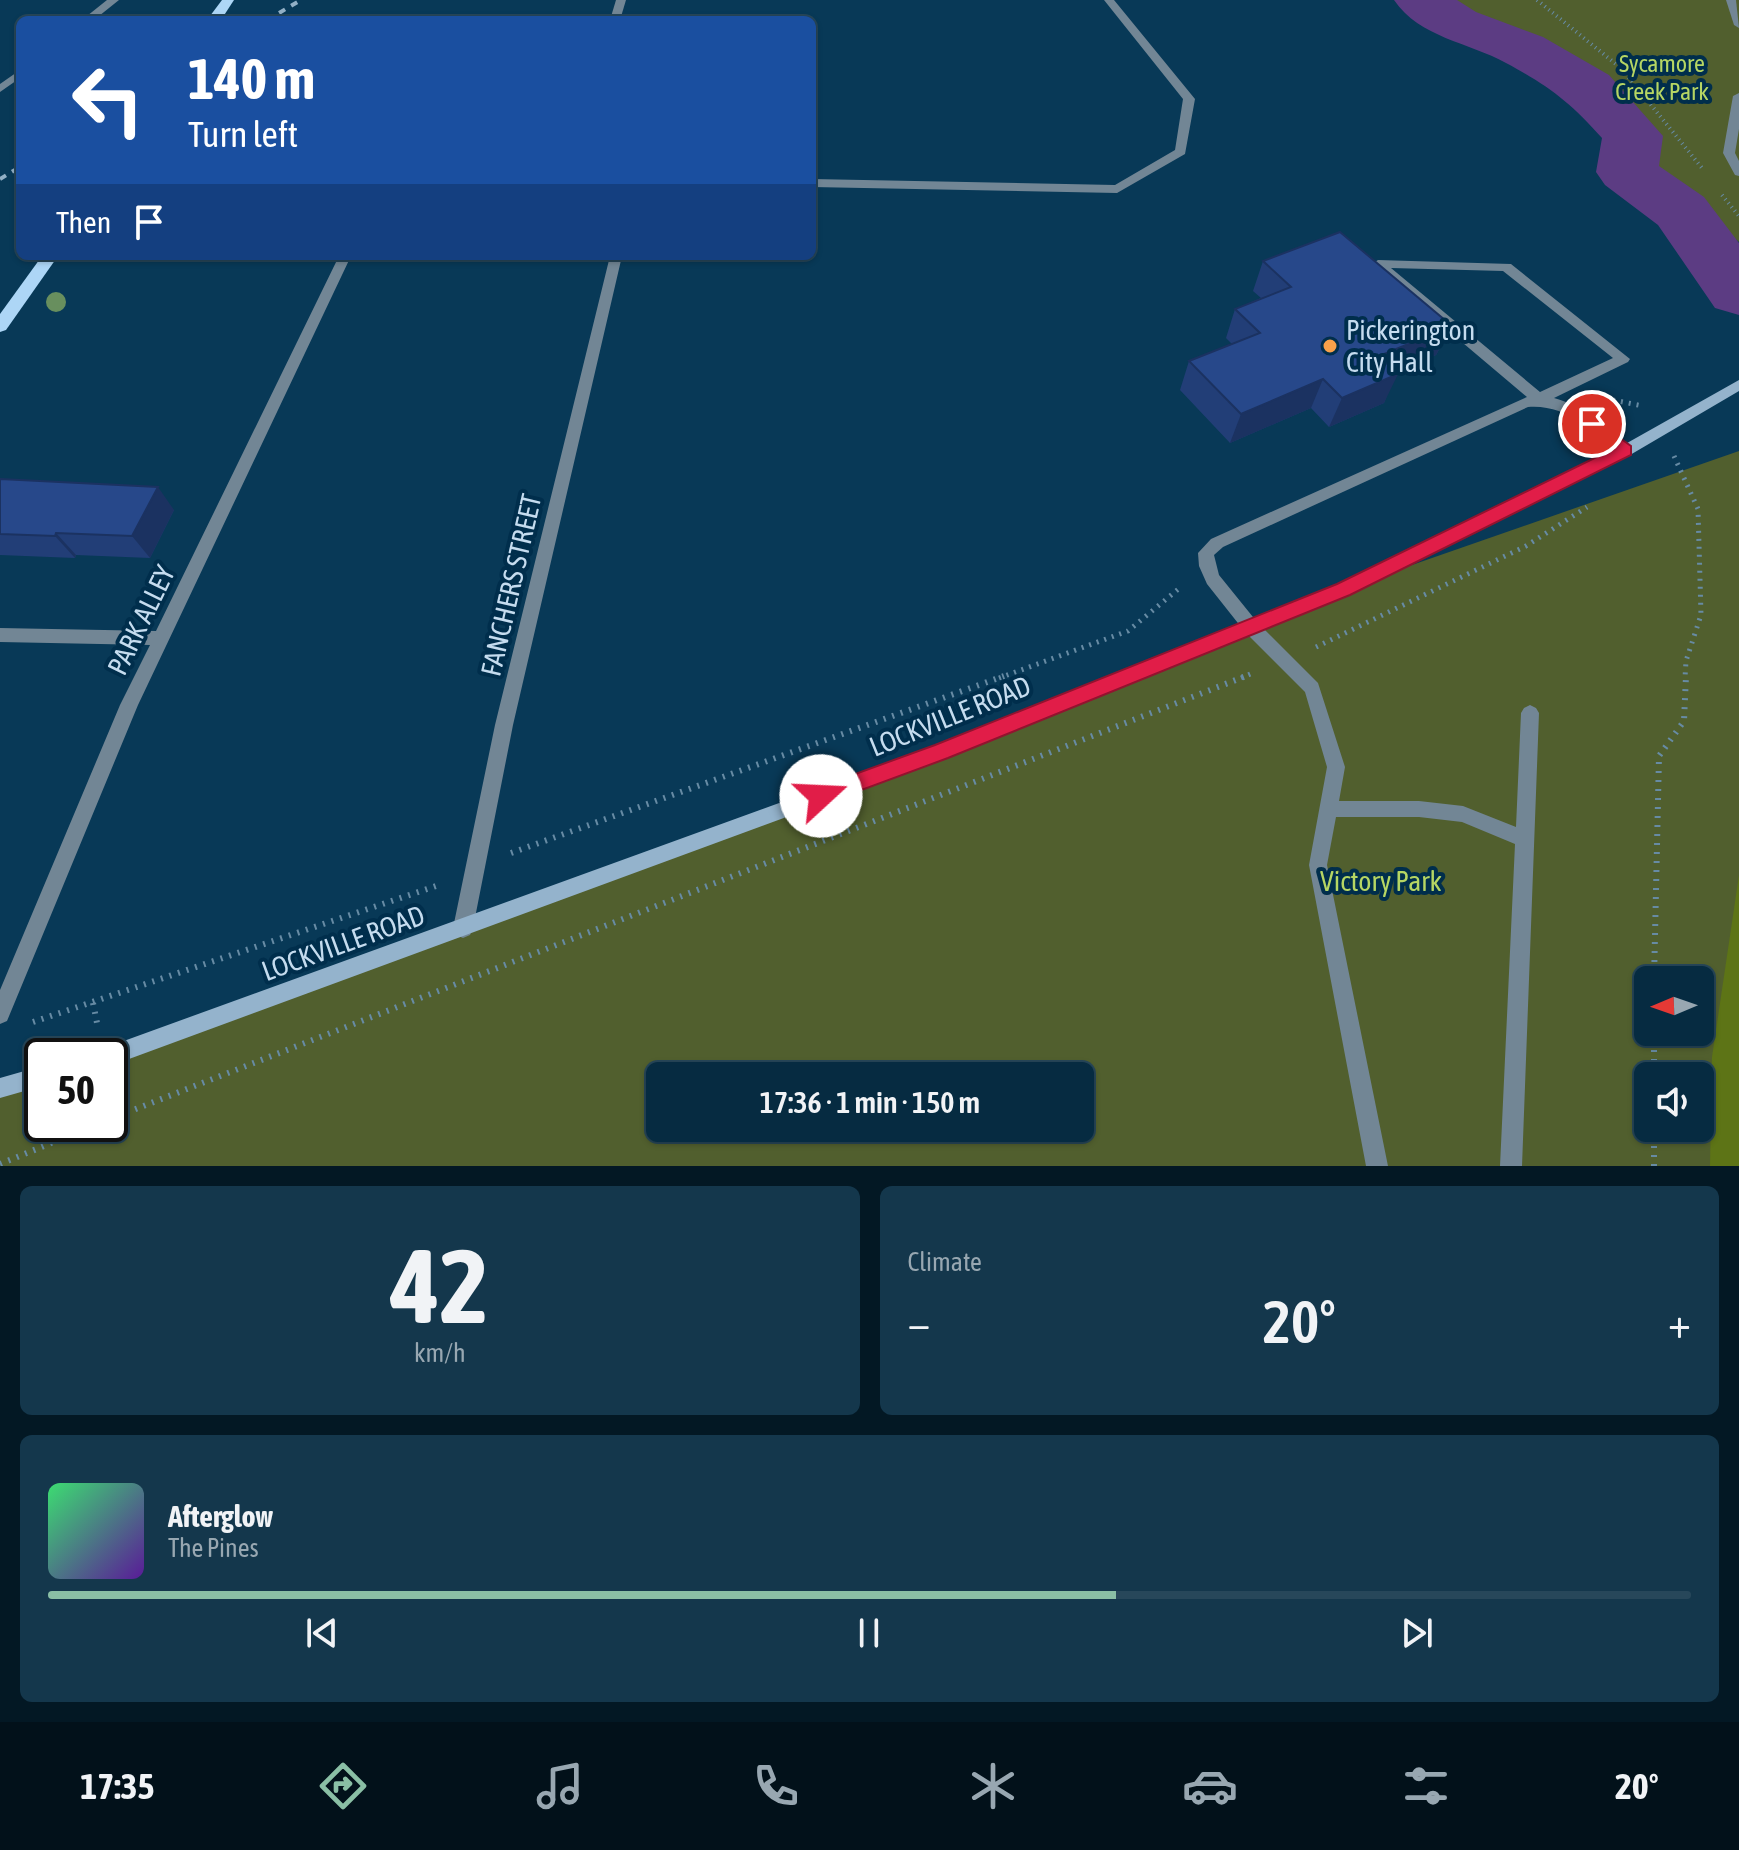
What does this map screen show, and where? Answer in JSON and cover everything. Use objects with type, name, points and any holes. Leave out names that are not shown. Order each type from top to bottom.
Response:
[{"type":"main road","points":[[0,326],[47,260]]},
{"type":"main road","name":"LOCKVILLE ROAD","points":[[128,1049],[941,752],[1251,627],[1421,553],[1625,451],[1739,385]]},
{"type":"main road","points":[[0,1088],[24,1081]]},
{"type":"street","points":[[92,16],[114,0]]},
{"type":"street","points":[[816,183],[1117,189],[1181,152],[1189,99],[1109,0]]},
{"type":"street","points":[[1731,0],[1739,25]]},
{"type":"street","points":[[0,89],[16,76]]},
{"type":"street","points":[[1739,96],[1729,153],[1739,172]]},
{"type":"street","name":"PARK ALLEY","points":[[0,1014],[129,705],[343,260]]},
{"type":"street","name":"FANCHERS STREET","points":[[463,928],[504,725],[615,260]]},
{"type":"street","points":[[1377,1166],[1318,865],[1336,767],[1312,688],[1251,627],[1207,566],[1206,553],[1217,543],[1501,412],[1539,399],[1623,359],[1506,267],[1378,264],[1539,399],[1556,401],[1575,410],[1625,451]]},
{"type":"street","points":[[0,635],[162,638]]},
{"type":"street","points":[[1511,1166],[1530,713]]},
{"type":"street","points":[[1328,809],[1419,809],[1463,814],[1524,839]]},
{"type":"path","points":[[1537,0],[1622,69],[1652,102],[1708,176]]},
{"type":"path","points":[[1717,189],[1739,216]]},
{"type":"path","points":[[1610,399],[1653,408],[1660,430],[1698,509],[1701,615],[1686,661],[1684,721],[1659,756],[1654,966]]},
{"type":"path","points":[[1662,462],[1674,455]]},
{"type":"path","points":[[128,1112],[1285,660],[1352,632],[1526,546],[1601,498]]},
{"type":"path","points":[[31,1023],[475,872],[530,843],[1128,631],[1180,587]]},
{"type":"path","points":[[0,1164],[54,1142]]},
{"type":"path","points":[[1654,1142],[1654,1166]]},
{"type":"green space","name":"Sycamore Creek Park","points":[[1444,0],[1739,0],[1739,242]]},
{"type":"green space","name":"Victory Park","points":[[1739,451],[1739,1166],[0,1166],[0,1088],[24,1081],[24,1142],[128,1142],[128,1049],[463,928],[1343,589]]},
{"type":"green space","points":[[1739,875],[1739,1166],[1710,1166],[1710,1142],[1714,1142],[1714,1044]]},
{"type":"building","name":"Pickerington City Hall","points":[[1340,232],[1452,326],[1379,356],[1398,374],[1342,398],[1323,379],[1241,414],[1189,361],[1260,333],[1235,309],[1291,287],[1263,261]]},
{"type":"building","points":[[0,479],[158,487],[132,536],[0,534]]},
{"type":"waterway","points":[[1421,0],[1457,24],[1523,49],[1588,87],[1633,136],[1627,172],[1681,211],[1739,292]]},
{"type":"railway","points":[[274,16],[301,0]]},
{"type":"railway","points":[[0,179],[16,169]]},
{"type":"place","name":"Pickerington City Hall","points":[[1330,346]]},
{"type":"route","points":[[821,796],[941,752],[1343,589],[1447,541],[1625,451],[1592,424]]}]
